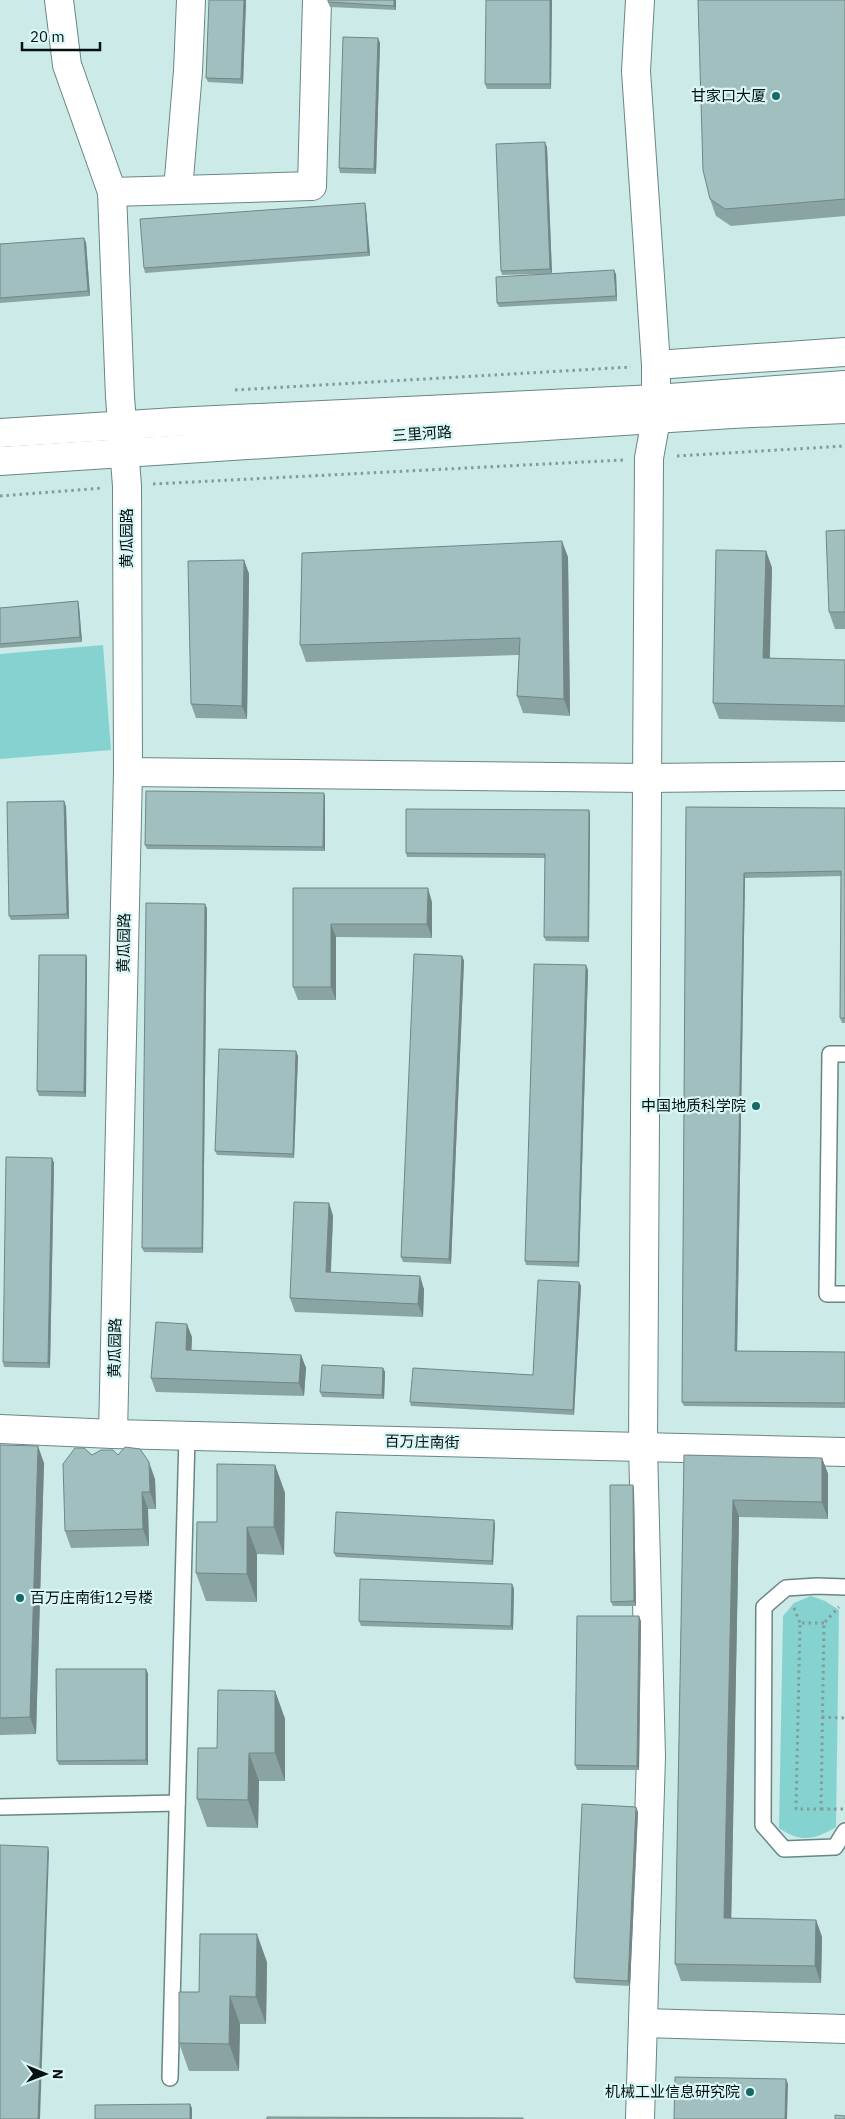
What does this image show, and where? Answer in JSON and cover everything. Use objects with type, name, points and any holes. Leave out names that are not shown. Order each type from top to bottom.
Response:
[{"type":"street","name":"黄瓜园路","points":[[59,0],[67,65],[112,192],[122,425],[127,486],[128,772],[114,1434]]},
{"type":"street","points":[[178,190],[188,71],[191,0]]},
{"type":"street","points":[[112,192],[312,186],[317,0]]},
{"type":"street","points":[[640,0],[636,71],[656,365],[656,409],[649,458],[643,1447],[651,1756],[640,2119]]},
{"type":"street","points":[[656,365],[845,352]]},
{"type":"street","name":"三里河路","points":[[0,461],[124,453],[656,409],[845,385]]},
{"type":"street","name":"三里河路","points":[[0,433],[122,425],[656,409],[845,409]]},
{"type":"street","points":[[128,772],[647,778],[845,776]]},
{"type":"street","name":"百万庄南街","points":[[0,1429],[187,1436],[845,1452]]},
{"type":"street","points":[[643,2024],[845,2030]]},
{"type":"lane","points":[[845,1054],[830,1054],[827,1294],[845,1294]]},
{"type":"lane","points":[[170,2078],[187,1436]]},
{"type":"lane","points":[[845,1587],[786,1588],[764,1607],[763,1825],[784,1849],[835,1847],[845,1831]]},
{"type":"lane","points":[[0,1807],[177,1803]]},
{"type":"path","points":[[229,390],[656,365]]},
{"type":"path","points":[[0,496],[127,486],[845,446]]},
{"type":"path","points":[[821,1809],[824,1624],[840,1605]]},
{"type":"path","points":[[824,1624],[800,1623],[796,1809],[845,1809]]},
{"type":"path","points":[[822,1717],[845,1718]]},
{"type":"shaded area","points":[[103,645],[111,750],[0,759],[0,654]]},
{"type":"shaded area","points":[[811,1596],[825,1601],[839,1610],[836,1827],[821,1835],[801,1838],[779,1828],[783,1616],[794,1603]]},
{"type":"building","points":[[209,0],[244,0],[241,79],[206,78]]},
{"type":"building","points":[[328,0],[394,0],[394,6],[328,2]]},
{"type":"building","points":[[486,0],[550,0],[550,84],[485,84]]},
{"type":"building","name":"甘家口大厦","points":[[698,0],[845,0],[845,199],[725,209],[710,199],[703,170]]},
{"type":"building","points":[[343,37],[378,38],[374,169],[339,168]]},
{"type":"building","points":[[545,142],[550,269],[501,271],[496,144]]},
{"type":"building","points":[[365,203],[368,252],[144,268],[140,219]]},
{"type":"building","points":[[84,238],[88,291],[0,298],[0,244]]},
{"type":"building","points":[[614,270],[616,296],[497,303],[496,277]]},
{"type":"building","points":[[845,530],[845,612],[829,612],[826,531]]},
{"type":"building","points":[[562,541],[564,699],[517,696],[520,638],[300,645],[302,553]]},
{"type":"building","points":[[716,550],[766,551],[763,658],[845,660],[845,706],[713,703]]},
{"type":"building","points":[[244,560],[242,706],[191,704],[188,561]]},
{"type":"building","points":[[78,601],[80,637],[0,644],[0,608]]},
{"type":"building","points":[[146,791],[324,793],[323,847],[145,845]]},
{"type":"building","points":[[64,801],[67,914],[9,916],[7,802]]},
{"type":"building","points":[[686,807],[845,808],[845,1018],[840,1018],[841,871],[744,873],[735,1351],[845,1352],[845,1403],[682,1402]]},
{"type":"building","points":[[406,809],[589,810],[588,937],[544,937],[545,854],[406,853]]},
{"type":"building","points":[[293,888],[428,888],[427,924],[331,924],[331,987],[293,987]]},
{"type":"building","points":[[146,903],[205,904],[202,1248],[142,1248]]},
{"type":"building","points":[[414,954],[462,956],[449,1259],[401,1257]]},
{"type":"building","points":[[39,955],[86,955],[84,1092],[37,1091]]},
{"type":"building","points":[[534,964],[586,965],[578,1262],[525,1261]]},
{"type":"building","points":[[219,1049],[296,1051],[293,1154],[215,1151]]},
{"type":"building","points":[[6,1157],[52,1158],[48,1363],[3,1362]]},
{"type":"building","points":[[294,1202],[329,1203],[326,1272],[420,1276],[418,1304],[290,1298]]},
{"type":"building","points":[[538,1280],[579,1282],[573,1410],[410,1402],[413,1368],[533,1375]]},
{"type":"building","points":[[156,1322],[187,1324],[186,1350],[301,1355],[299,1383],[151,1378]]},
{"type":"building","points":[[322,1365],[383,1368],[382,1395],[320,1392]]},
{"type":"building","name":"百万庄南街12号楼","points":[[0,1445],[38,1446],[30,1717],[0,1718]]},
{"type":"building","points":[[125,1447],[140,1449],[149,1462],[150,1492],[142,1492],[143,1529],[65,1531],[63,1464],[75,1448],[84,1448],[92,1455],[101,1450],[113,1450],[118,1455]]},
{"type":"building","points":[[684,1455],[822,1458],[822,1502],[733,1500],[724,1918],[816,1920],[815,1966],[675,1964]]},
{"type":"building","points":[[217,1464],[275,1465],[274,1527],[247,1527],[247,1574],[196,1573],[197,1522],[217,1522]]},
{"type":"building","points":[[610,1485],[633,1485],[634,1601],[611,1602]]},
{"type":"building","points":[[336,1512],[494,1520],[492,1561],[334,1553]]},
{"type":"building","points":[[360,1579],[512,1584],[511,1626],[359,1621]]},
{"type":"building","points":[[577,1616],[639,1616],[637,1766],[575,1765]]},
{"type":"building","points":[[56,1669],[146,1669],[146,1760],[57,1761]]},
{"type":"building","points":[[218,1690],[275,1691],[275,1753],[249,1753],[248,1800],[197,1799],[198,1748],[217,1748]]},
{"type":"building","points":[[582,1804],[636,1807],[628,1981],[574,1978]]},
{"type":"building","points":[[0,1845],[48,1847],[38,2119],[0,2119]]},
{"type":"building","points":[[200,1934],[257,1934],[256,1997],[230,1996],[229,2044],[179,2043],[179,1992],[199,1992]]},
{"type":"building","points":[[675,2077],[786,2079],[785,2119],[674,2119]]},
{"type":"building","points":[[190,2104],[190,2119],[95,2119],[95,2105]]},
{"type":"building","points":[[835,2115],[845,2116],[845,2119],[835,2119]]},
{"type":"building","points":[[267,2117],[523,2118],[523,2119],[267,2119]]},
{"type":"place","name":"甘家口大厦","points":[[776,96]]},
{"type":"place","name":"中国地质科学院","points":[[756,1106]]},
{"type":"place","name":"百万庄南街12号楼","points":[[20,1598]]},
{"type":"place","name":"机械工业信息研究院","points":[[750,2092]]}]
